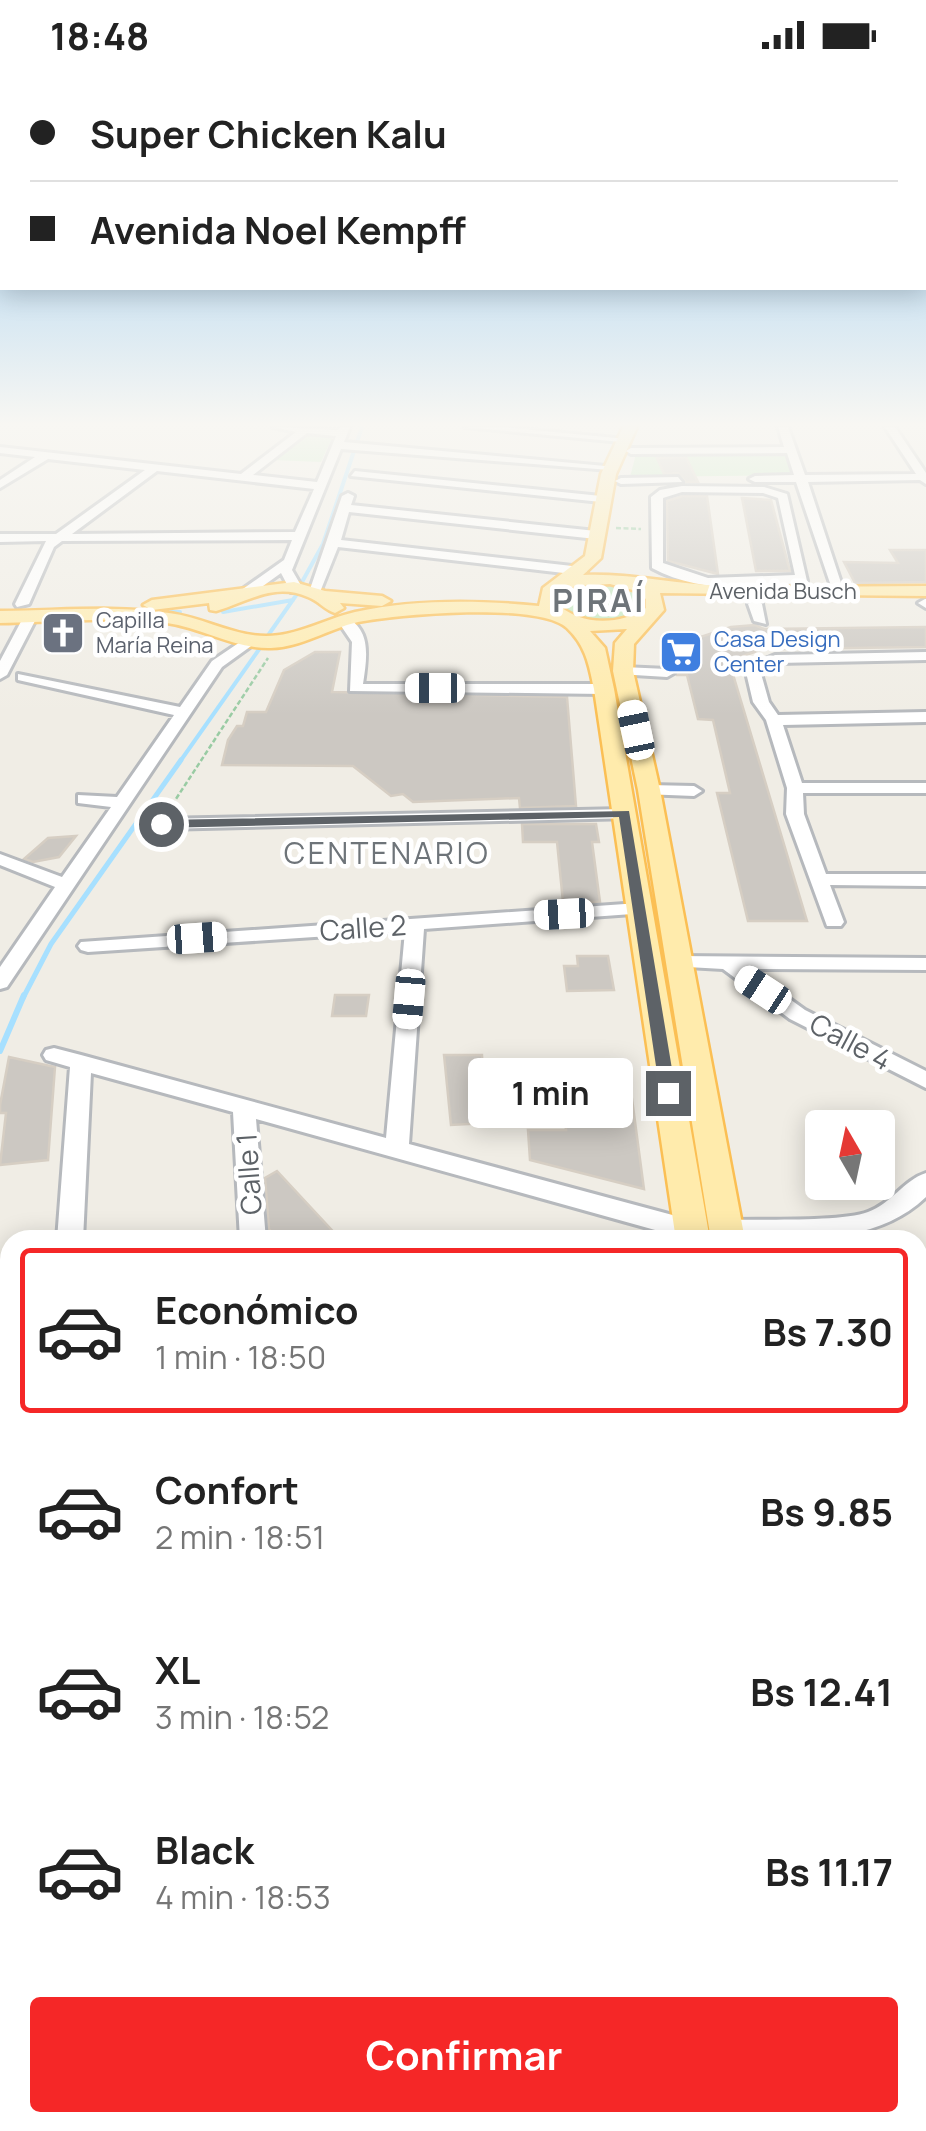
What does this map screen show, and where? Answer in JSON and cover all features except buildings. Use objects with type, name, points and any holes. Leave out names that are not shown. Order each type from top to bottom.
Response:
[{"type":"main road","points":[[597,523],[593,558],[546,597],[595,648],[614,680],[649,790],[677,958],[708,1230]]},
{"type":"main road","points":[[615,559],[634,584],[655,597],[651,613],[625,644],[614,680],[627,824],[662,1059],[675,1078],[696,1198],[713,1223],[711,1230]]},
{"type":"main road","name":"Avenida Busch","points":[[558,586],[600,578],[709,591],[807,585],[886,598]]},
{"type":"main road","points":[[0,617],[26,611],[168,604],[240,593],[310,592],[397,601],[503,596],[558,586]]},
{"type":"main road","points":[[310,592],[335,609],[336,622]]},
{"type":"main road","points":[[218,631],[209,621],[210,612],[240,593]]},
{"type":"main road","name":"Avenida Busch","points":[[563,617],[613,625],[651,613],[758,613],[886,598],[924,598]]},
{"type":"main road","points":[[0,604],[26,611],[172,619],[251,641],[285,640],[336,622],[441,608],[563,617]]},
{"type":"main road","points":[[627,824],[640,864],[663,873]]},
{"type":"main road","points":[[639,909],[656,911],[664,917],[677,958]]},
{"type":"street","points":[[0,675],[50,546],[78,523]]},
{"type":"street","points":[[305,523],[288,563],[288,579],[310,592],[340,523]]},
{"type":"street","points":[[486,523],[596,535]]},
{"type":"street","points":[[659,523],[658,565],[666,571],[702,580],[807,585],[790,523]]},
{"type":"street","points":[[818,523],[840,592]]},
{"type":"street","points":[[0,538],[300,536]]},
{"type":"street","points":[[334,543],[581,571]]},
{"type":"street","points":[[240,593],[288,563]]},
{"type":"street","points":[[336,622],[358,633],[356,688],[614,680],[666,673]]},
{"type":"street","points":[[218,631],[218,664]]},
{"type":"street","points":[[0,982],[10,952],[67,886],[218,664],[251,641]]},
{"type":"street","points":[[834,922],[795,814],[795,788],[774,720],[761,702],[750,672],[755,663],[775,659],[926,656]]},
{"type":"street","points":[[22,677],[184,713]]},
{"type":"street","points":[[774,720],[926,717]]},
{"type":"street","points":[[795,788],[926,788]]},
{"type":"street","points":[[649,790],[694,791]]},
{"type":"street","points":[[84,799],[124,803]]},
{"type":"street","points":[[161,824],[627,824]]},
{"type":"street","points":[[0,858],[67,886]]},
{"type":"street","points":[[818,879],[926,880]]},
{"type":"street","name":"Calle 2","points":[[88,946],[639,909]]},
{"type":"street","points":[[396,1149],[416,924]]},
{"type":"street","points":[[677,958],[730,964],[926,964]]},
{"type":"street","name":"Calle 4","points":[[730,964],[745,978],[824,1028],[926,1080]]},
{"type":"street","points":[[54,1055],[687,1230]]},
{"type":"street","points":[[71,1230],[81,1062]]},
{"type":"street","name":"Calle 1","points":[[244,1107],[252,1230]]},
{"type":"street","points":[[784,1230],[881,1219],[898,1210],[926,1182]]},
{"type":"path","points":[[161,824],[264,662],[285,640]]},
{"type":"green space","points":[[582,584],[611,584],[642,596],[645,603],[633,614],[612,619],[579,615],[561,605],[559,598]]},
{"type":"waterway","points":[[302,582],[330,523]]},
{"type":"waterway","points":[[293,600],[297,594]]},
{"type":"waterway","points":[[223,612],[293,600]]},
{"type":"waterway","points":[[269,634],[293,600]]},
{"type":"waterway","points":[[151,612],[180,612]]},
{"type":"waterway","points":[[179,763],[260,648]]},
{"type":"waterway","points":[[23,998],[51,944],[181,760]]},
{"type":"waterway","points":[[0,1051],[24,995]]},
{"type":"place","name":"Capilla María Reina","points":[[63,633]]},
{"type":"place","name":"Casa Design Center","points":[[681,652]]},
{"type":"district","name":"PIRAÍ","points":[[599,600]]},
{"type":"district","name":"CENTENARIO","points":[[387,852]]},
{"type":"route","points":[[161,824],[625,814],[668,1093]]}]
